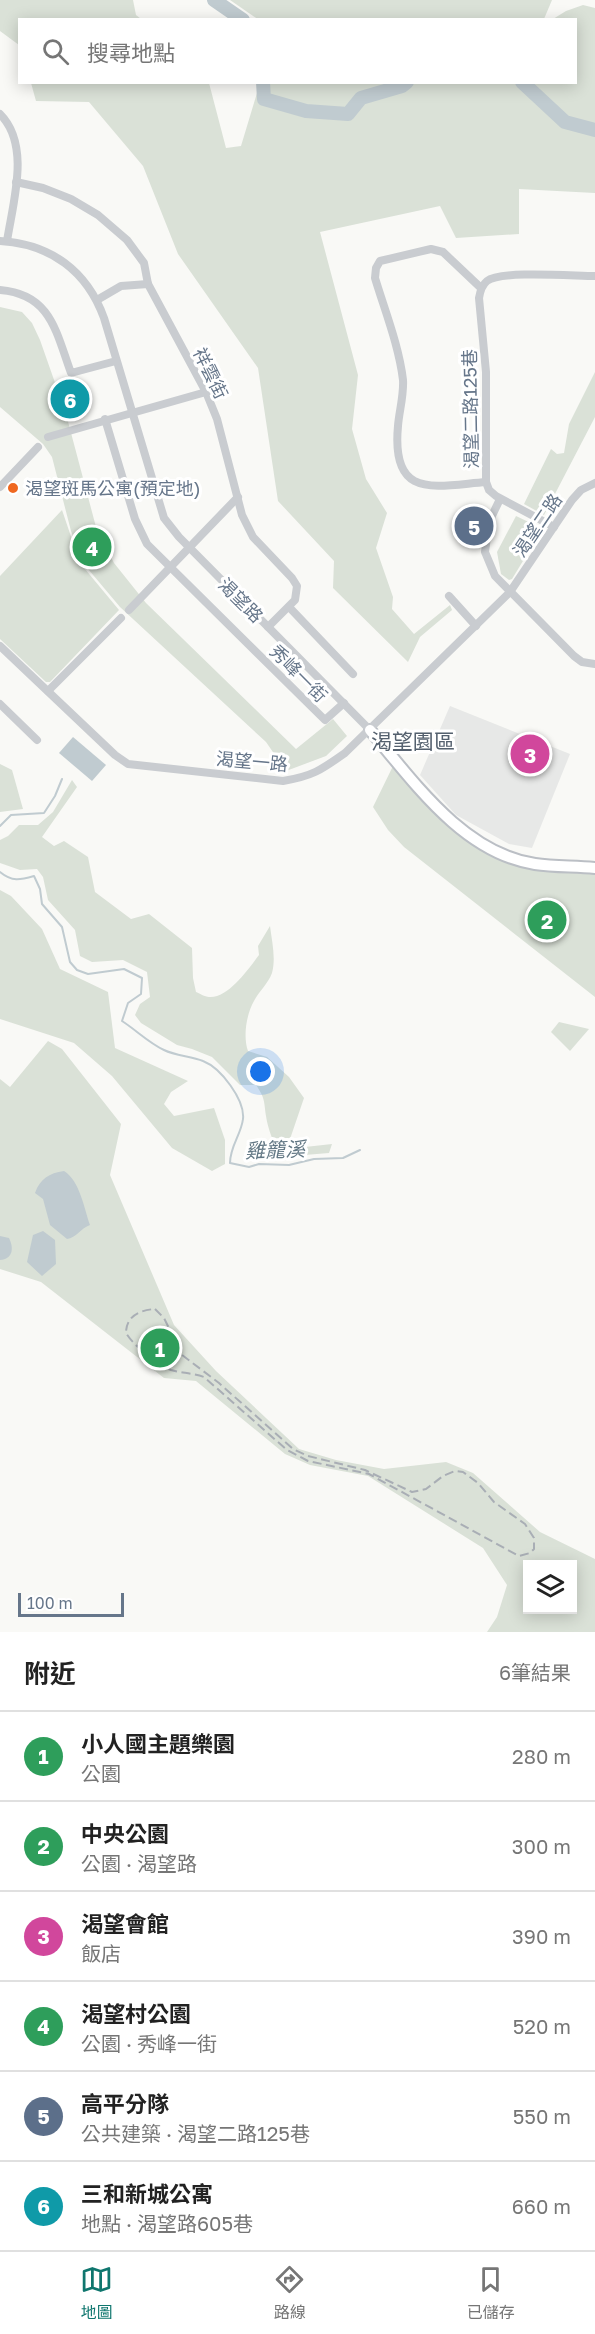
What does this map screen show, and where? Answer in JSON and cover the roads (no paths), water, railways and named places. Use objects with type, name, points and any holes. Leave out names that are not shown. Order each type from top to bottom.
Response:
[{"type":"street","points":[[0,114],[7,121],[18,150],[16,182],[3,241]]},
{"type":"street","name":"祥雲街","points":[[16,182],[43,188],[71,199],[98,215],[127,240],[144,263],[147,284],[206,392],[217,419],[242,515],[253,537],[297,586],[295,600],[289,607]]},
{"type":"street","name":"渴望路","points":[[3,241],[42,249],[53,254],[76,271],[92,289],[164,518],[190,548],[370,730],[441,810],[477,841],[534,864],[595,867]]},
{"type":"street","points":[[486,482],[425,486],[410,479],[405,472],[397,447],[403,382],[375,278],[376,268],[380,261],[431,249],[442,252],[481,288],[487,281],[505,275],[595,276]]},
{"type":"street","points":[[97,300],[121,286],[147,284]]},
{"type":"street","name":"渴望二路125巷","points":[[481,288],[479,298],[486,372],[486,482],[489,490],[500,499],[554,526]]},
{"type":"street","points":[[0,290],[25,294],[41,305],[51,318],[71,373],[116,361]]},
{"type":"street","points":[[48,437],[206,392]]},
{"type":"street","name":"秀峰一街","points":[[105,420],[135,519],[147,544],[325,720],[344,703]]},
{"type":"street","points":[[0,487],[33,449]]},
{"type":"street","name":"渴望二路","points":[[510,592],[572,500],[581,490],[595,483]]},
{"type":"street","points":[[129,610],[238,497]]},
{"type":"street","points":[[500,499],[489,522],[485,552],[495,576],[574,656],[582,662],[595,664]]},
{"type":"street","name":"渴望一路","points":[[0,646],[129,764],[221,772],[283,781],[304,778],[316,773],[345,753],[510,592]]},
{"type":"street","points":[[448,596],[476,626]]},
{"type":"street","points":[[268,627],[289,607],[353,674]]},
{"type":"street","points":[[48,691],[121,618]]},
{"type":"street","points":[[0,704],[38,740]]},
{"type":"street","points":[[172,768],[179,761]]},
{"type":"waterway","points":[[214,0],[240,18]]},
{"type":"waterway","points":[[263,84],[264,99],[306,111],[348,114],[361,98],[404,84]]},
{"type":"waterway","points":[[524,84],[565,122],[595,130]]},
{"type":"waterway","points":[[0,826],[11,815],[44,813],[62,779]]},
{"type":"waterway","name":"雞籠溪","points":[[0,872],[16,879],[34,876],[40,889],[42,904],[62,927],[70,962],[77,970],[88,974],[124,969],[142,978],[141,994],[128,1003],[122,1021],[153,1044],[173,1054],[198,1059],[210,1065],[224,1077],[236,1094],[243,1111],[243,1119],[230,1163],[249,1167],[259,1164],[289,1165],[314,1159],[343,1158],[360,1150]]},
{"type":"railway","points":[[155,1309],[164,1318],[182,1355],[219,1383],[293,1449],[308,1456],[365,1470],[412,1492],[426,1489],[443,1476],[455,1471],[463,1472],[478,1483],[494,1502],[525,1524],[534,1538],[534,1549],[530,1553],[519,1556],[369,1474],[308,1461],[287,1450],[204,1377],[165,1367],[134,1343],[126,1333],[128,1322],[139,1313],[155,1309]]},
{"type":"place","name":"三和新城公寓","points":[[70,399]]},
{"type":"place","name":"渴望斑馬公寓(預定地)","points":[[13,488]]},
{"type":"place","name":"高平分隊","points":[[474,526]]},
{"type":"place","name":"渴望村公園","points":[[92,547]]},
{"type":"place","name":"渴望會館","points":[[530,754]]},
{"type":"place","name":"中央公園","points":[[547,920]]},
{"type":"place","name":"小人國主題樂園","points":[[160,1348]]},
{"type":"district","name":"渴望園區","points":[[413,741]]}]
